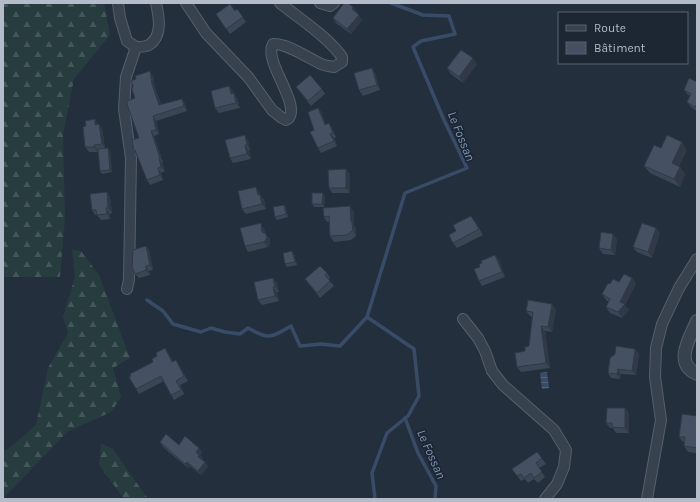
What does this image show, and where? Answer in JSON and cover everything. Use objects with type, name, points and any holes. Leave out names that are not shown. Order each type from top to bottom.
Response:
[{"type":"street","points":[[118,3],[120,18],[127,41],[136,47],[148,46],[157,36],[160,21],[156,3]]},
{"type":"street","points":[[186,3],[206,33],[249,78],[272,110],[286,120],[289,118],[292,111],[291,104],[271,53],[271,47],[273,44],[286,46],[323,65],[334,67],[342,62],[342,57],[329,42],[280,3]]},
{"type":"street","points":[[320,3],[330,6],[334,3]]},
{"type":"street","points":[[127,289],[129,280],[131,158],[124,109],[126,77],[136,47]]},
{"type":"street","points":[[647,499],[661,420],[655,377],[656,348],[662,324],[679,288],[697,259]]},
{"type":"street","points":[[463,319],[478,338],[485,351],[492,371],[503,384],[554,430],[566,450],[564,467],[557,484],[545,499]]},
{"type":"street","points":[[697,321],[685,349],[684,359],[687,367],[697,374]]},
{"type":"green space","points":[[3,3],[104,3],[110,35],[74,79],[63,135],[65,218],[60,277],[3,277]]},
{"type":"green space","points":[[72,250],[81,251],[99,275],[130,358],[113,368],[121,397],[111,412],[67,432],[3,499],[3,451],[8,449],[36,425],[48,368],[68,333],[63,317],[75,277]]},
{"type":"green space","points":[[101,443],[113,449],[148,499],[124,499],[99,465]]},
{"type":"water","points":[[547,372],[549,388],[542,389],[540,373]]},
{"type":"building","points":[[344,3],[348,3],[353,7],[352,9],[359,15],[347,29],[333,18]]},
{"type":"building","points":[[230,4],[235,11],[237,9],[243,17],[226,29],[216,14]]},
{"type":"building","points":[[461,50],[473,58],[459,77],[447,68]]},
{"type":"building","points":[[372,68],[377,85],[359,90],[354,73]]},
{"type":"building","points":[[150,71],[152,84],[159,105],[182,99],[184,106],[153,116],[156,130],[151,131],[160,158],[161,167],[158,168],[160,175],[147,180],[135,150],[134,151],[132,140],[139,138],[127,101],[135,98],[131,81],[136,79],[135,76]]},
{"type":"building","points":[[310,75],[322,89],[308,101],[296,87]]},
{"type":"building","points":[[689,78],[697,82],[697,104],[695,107],[687,102],[691,94],[684,90]]},
{"type":"building","points":[[229,86],[231,94],[234,93],[236,103],[215,108],[211,91]]},
{"type":"building","points":[[318,108],[325,125],[329,123],[333,133],[330,134],[334,141],[318,148],[310,132],[314,130],[308,112]]},
{"type":"building","points":[[95,119],[95,125],[99,124],[102,144],[94,145],[94,147],[85,147],[83,127],[86,126],[85,121]]},
{"type":"building","points":[[245,135],[247,154],[230,158],[225,140]]},
{"type":"building","points":[[667,135],[682,142],[672,163],[680,167],[674,179],[644,166],[654,145],[661,148]]},
{"type":"building","points":[[108,148],[110,170],[100,171],[98,149]]},
{"type":"building","points":[[346,169],[346,188],[329,188],[328,170]]},
{"type":"building","points":[[256,187],[262,204],[242,209],[238,191]]},
{"type":"building","points":[[107,192],[107,214],[97,215],[96,210],[92,210],[90,194]]},
{"type":"building","points":[[312,193],[323,193],[322,204],[312,204]]},
{"type":"building","points":[[284,205],[286,214],[275,217],[273,207]]},
{"type":"building","points":[[350,206],[353,230],[347,235],[330,236],[329,216],[324,217],[323,208]]},
{"type":"building","points":[[471,216],[479,229],[453,243],[449,235],[456,231],[453,225]]},
{"type":"building","points":[[261,223],[262,232],[266,234],[267,238],[264,242],[245,246],[240,228]]},
{"type":"building","points":[[642,223],[656,228],[648,252],[633,247]]},
{"type":"building","points":[[601,232],[613,234],[611,250],[599,248]]},
{"type":"building","points":[[146,246],[150,265],[146,266],[146,270],[135,274],[132,267],[133,250]]},
{"type":"building","points":[[292,251],[295,262],[285,264],[283,253]]},
{"type":"building","points":[[495,255],[502,272],[479,281],[474,269],[480,267],[479,264],[482,263],[481,261]]},
{"type":"building","points":[[320,266],[327,273],[325,275],[330,281],[317,293],[305,279]]},
{"type":"building","points":[[624,274],[632,278],[620,302],[625,304],[618,312],[606,307],[610,299],[602,294],[608,283],[610,284],[613,279],[619,282]]},
{"type":"building","points":[[273,278],[275,296],[258,300],[254,282]]},
{"type":"building","points":[[528,300],[552,304],[548,327],[541,326],[546,363],[517,367],[515,353],[525,351],[525,347],[529,346],[533,312],[526,311]]},
{"type":"building","points":[[616,346],[635,349],[632,371],[618,369],[617,374],[608,373],[610,358],[615,354]]},
{"type":"building","points":[[165,348],[172,362],[176,360],[184,376],[176,381],[181,390],[171,395],[161,376],[136,389],[129,377],[131,376],[130,374],[153,362],[152,359],[157,356],[156,353]]},
{"type":"building","points":[[607,408],[625,408],[625,428],[612,427],[612,423],[606,423]]},
{"type":"building","points":[[682,414],[697,416],[697,448],[684,446],[685,437],[679,437]]},
{"type":"building","points":[[166,434],[179,445],[185,436],[199,448],[196,452],[199,455],[198,457],[205,462],[198,471],[187,462],[185,464],[160,442]]},
{"type":"building","points":[[537,452],[542,458],[536,463],[542,472],[534,478],[531,473],[524,478],[521,474],[517,476],[512,469]]},
{"type":"waterway","name":"Le Fossan","points":[[147,300],[163,311],[173,324],[201,332],[211,328],[240,334],[248,328],[266,336],[270,336],[291,326],[300,346],[321,344],[340,346],[367,317],[405,193],[467,168],[444,120],[413,47],[421,41],[455,34],[449,16],[423,15],[391,3]]},
{"type":"waterway","points":[[367,317],[414,349],[419,396],[408,416],[387,433],[372,473],[375,499]]},
{"type":"waterway","name":"Le Fossan","points":[[405,418],[418,453],[436,486],[435,499]]}]
